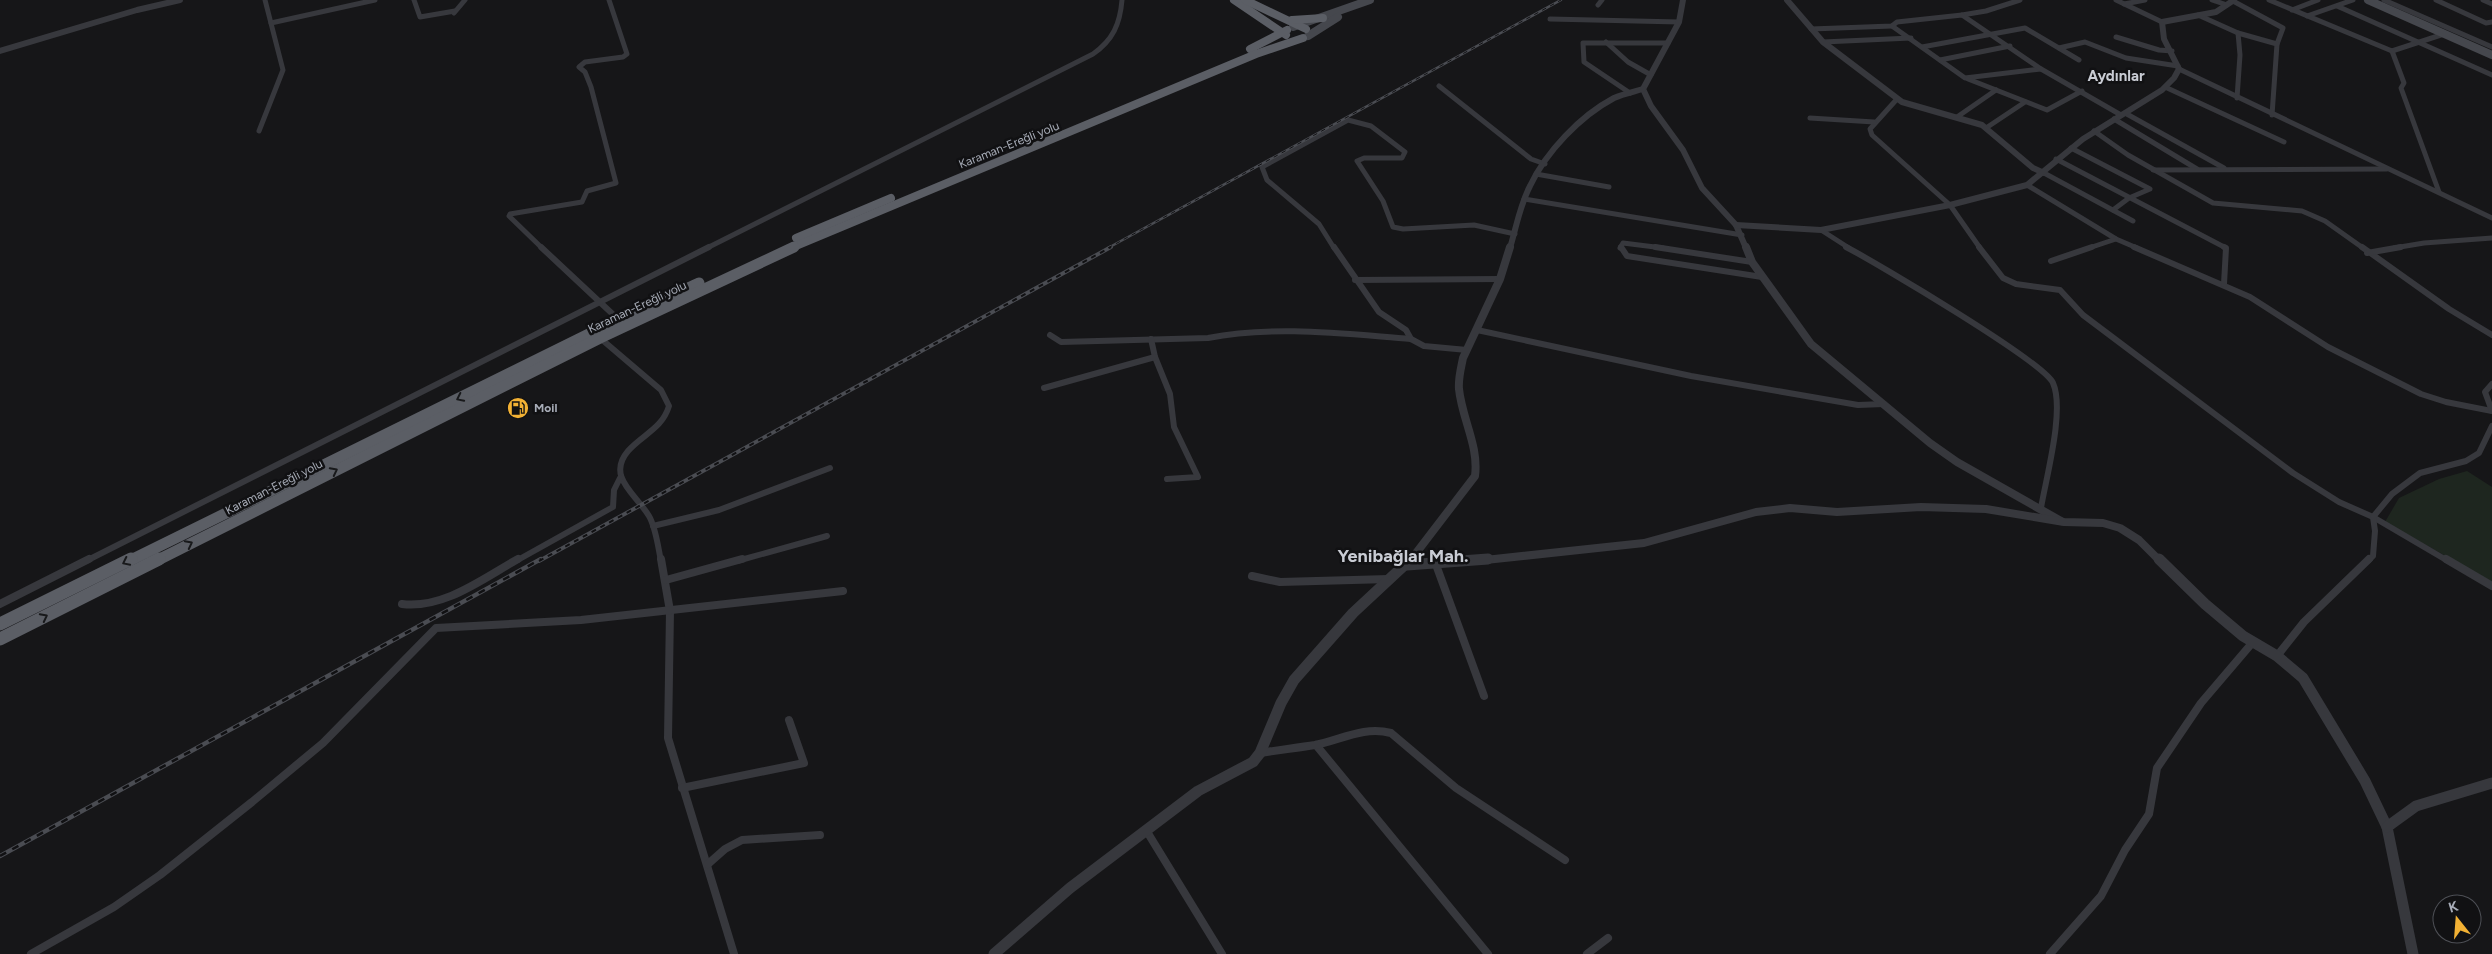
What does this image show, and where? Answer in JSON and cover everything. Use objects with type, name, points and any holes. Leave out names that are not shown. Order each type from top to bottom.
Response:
[{"type":"highway","points":[[1234,0],[1257,14],[1296,32]]},
{"type":"highway","points":[[1245,0],[1279,17],[1296,32]]},
{"type":"highway","points":[[1257,14],[1266,23],[1270,33],[1257,46]]},
{"type":"highway","points":[[1279,17],[1300,20],[1323,18]]},
{"type":"highway","name":"Karaman-Ereğli yolu","points":[[0,624],[620,320],[815,229],[1038,140],[1257,46],[1296,32]]},
{"type":"highway","name":"Karaman-Ereğli yolu","points":[[0,639],[600,338],[789,249],[1256,54],[1296,32]]},
{"type":"main road","points":[[1296,32],[1370,0]]},
{"type":"main road","points":[[2368,0],[2492,55]]},
{"type":"main road","points":[[2380,0],[2492,48]]},
{"type":"main road","points":[[1296,32],[1323,18],[1352,8]]},
{"type":"street","points":[[0,50],[180,0]]},
{"type":"street","points":[[258,131],[283,70],[265,0]]},
{"type":"street","points":[[271,23],[375,0]]},
{"type":"street","points":[[414,0],[420,17],[454,12],[465,0]]},
{"type":"street","points":[[609,0],[627,54],[623,57],[585,62],[579,66],[585,72],[591,88],[616,182],[587,191],[582,202],[544,206],[510,214],[509,216],[600,304],[620,320]]},
{"type":"street","points":[[0,604],[1094,54],[1110,40],[1117,30],[1121,20],[1122,0]]},
{"type":"street","points":[[1683,0],[1679,22],[1644,89],[1651,106],[1683,150],[1702,188],[1736,225],[1752,262],[1762,277],[1811,344],[1884,404],[1957,462],[2064,522]]},
{"type":"street","points":[[1787,0],[1823,42],[1897,99],[1986,128],[2033,168],[2133,221]]},
{"type":"street","points":[[1892,26],[1897,22],[1986,11],[2020,0]]},
{"type":"street","points":[[2116,0],[2162,22],[2216,12],[2234,0],[2280,25],[2283,28],[2277,44],[2272,115]]},
{"type":"street","points":[[2124,4],[2145,0]]},
{"type":"street","points":[[2212,0],[2227,5]]},
{"type":"street","points":[[2269,0],[2392,51],[2444,34]]},
{"type":"street","points":[[2292,10],[2318,0]]},
{"type":"street","points":[[2307,16],[2353,0]]},
{"type":"street","points":[[2384,0],[2492,48]]},
{"type":"street","points":[[2436,0],[2486,23],[2492,22]]},
{"type":"street","points":[[2483,0],[2492,4]]},
{"type":"street","points":[[2337,6],[2492,75]]},
{"type":"street","points":[[1962,15],[2041,69],[2224,168]]},
{"type":"street","points":[[2198,15],[2238,33],[2277,44]]},
{"type":"street","points":[[1550,18],[1679,22]]},
{"type":"street","points":[[2162,22],[2160,28],[2162,35],[2179,67]]},
{"type":"street","points":[[1811,29],[1892,26],[1965,78],[2047,110],[2082,91]]},
{"type":"street","points":[[1922,47],[2025,28],[2080,60]]},
{"type":"street","points":[[2237,98],[2240,55],[2238,33]]},
{"type":"street","points":[[2116,37],[2159,50],[2172,51]]},
{"type":"street","points":[[1823,42],[1911,38]]},
{"type":"street","points":[[1606,42],[1628,62],[1650,75]]},
{"type":"street","points":[[2059,48],[2085,42],[2126,58],[2179,67],[2272,115],[2492,218]]},
{"type":"street","points":[[1630,93],[1584,62],[1583,43],[1668,43]]},
{"type":"street","points":[[1940,60],[2010,46]]},
{"type":"street","points":[[2392,51],[2404,83],[2401,88],[2408,110],[2432,165],[2439,192]]},
{"type":"street","points":[[1736,225],[1821,230],[1950,205],[2027,185],[2044,174],[2056,159],[2094,131],[2165,87],[2179,67]]},
{"type":"street","points":[[1965,78],[2041,69]]},
{"type":"street","points":[[1439,86],[1531,159],[1545,164]]},
{"type":"street","points":[[2165,87],[2284,142]]},
{"type":"street","points":[[994,954],[1070,888],[1198,791],[1253,762],[1260,753],[1281,703],[1294,680],[1312,657],[1353,613],[1407,565],[1475,476],[1477,461],[1459,390],[1460,370],[1467,350],[1500,279],[1524,199],[1536,174],[1558,146],[1598,109],[1615,98],[1644,89]]},
{"type":"street","points":[[1957,117],[1996,90]]},
{"type":"street","points":[[1897,99],[1874,122],[1870,129],[1878,142],[1950,205],[1984,254],[2004,278],[2016,284],[2060,290],[2083,314],[2293,473],[2339,502],[2373,517],[2492,586]]},
{"type":"street","points":[[1986,128],[2025,102]]},
{"type":"street","points":[[1810,118],[1874,122]]},
{"type":"street","points":[[1410,339],[1406,330],[1380,312],[1319,224],[1267,180],[1262,167],[1348,120],[1358,119],[1390,139],[1405,152],[1402,158],[1392,160],[1364,158],[1357,161],[1383,201],[1393,227],[1403,229],[1465,224],[1496,226],[1515,234]]},
{"type":"street","points":[[2114,120],[2197,169]]},
{"type":"street","points":[[2094,131],[2152,170],[2213,203],[2310,213],[2325,221],[2367,253],[2492,336]]},
{"type":"street","points":[[2071,148],[2150,189],[2129,198],[2113,210]]},
{"type":"street","points":[[2056,159],[2226,248],[2224,284]]},
{"type":"street","points":[[2152,170],[2224,168],[2391,170]]},
{"type":"street","points":[[1536,174],[1609,187]]},
{"type":"street","points":[[2027,185],[2116,239],[2224,284],[2277,312],[2328,347],[2421,394],[2446,402],[2492,411]]},
{"type":"street","points":[[1524,199],[1742,236]]},
{"type":"street","points":[[1821,230],[1838,243],[1860,254],[2047,373],[2053,381],[2055,429],[2041,508]]},
{"type":"street","points":[[2367,253],[2424,243],[2492,238]]},
{"type":"street","points":[[2051,261],[2116,239]]},
{"type":"street","points":[[1752,262],[1629,243],[1623,243],[1620,248],[1627,256],[1762,277]]},
{"type":"street","points":[[1356,280],[1500,279]]},
{"type":"street","points":[[1050,336],[1061,342],[1151,340],[1208,338],[1228,334],[1303,330],[1410,339],[1424,346],[1467,350]]},
{"type":"street","points":[[1477,330],[1691,376],[1858,405],[1884,404]]},
{"type":"street","points":[[402,604],[419,606],[446,600],[613,507],[614,490],[620,478],[620,465],[628,451],[665,419],[669,406],[661,390],[600,338]]},
{"type":"street","points":[[1151,340],[1155,357],[1170,394],[1174,427],[1194,465],[1198,477],[1166,479]]},
{"type":"street","points":[[1044,388],[1155,357]]},
{"type":"street","points":[[2492,384],[2485,392],[2492,411]]},
{"type":"street","points":[[2277,656],[2304,622],[2373,556],[2375,531],[2373,517],[2392,494],[2420,474],[2466,461],[2479,453],[2492,426]]},
{"type":"street","points":[[653,526],[719,510],[830,468]]},
{"type":"street","points":[[620,478],[646,510],[653,526],[666,580],[670,611],[668,738],[734,954]]},
{"type":"street","points":[[1407,565],[1472,561],[1644,543],[1756,512],[1790,508],[1837,512],[1921,507],[1986,509],[2064,522],[2103,523],[2120,528],[2139,540],[2205,604],[2253,642],[2277,656],[2303,678],[2365,781],[2387,827],[2413,954]]},
{"type":"street","points":[[666,580],[827,536]]},
{"type":"street","points":[[1435,562],[1484,696]]},
{"type":"street","points":[[1252,576],[1280,582],[1390,579]]},
{"type":"street","points":[[30,954],[114,908],[160,876],[323,743],[436,628],[533,624],[670,611],[777,595],[843,592]]},
{"type":"street","points":[[2050,954],[2076,928],[2101,896],[2125,850],[2149,814],[2158,768],[2201,703],[2253,642]]},
{"type":"street","points":[[682,788],[804,763],[789,720]]},
{"type":"street","points":[[1260,753],[1288,747],[1316,745],[1371,729],[1391,734],[1456,788],[1565,860]]},
{"type":"street","points":[[1316,745],[1488,954]]},
{"type":"street","points":[[2387,827],[2416,806],[2491,785]]},
{"type":"street","points":[[1146,830],[1222,954]]},
{"type":"street","points":[[708,864],[725,849],[742,840],[820,835]]},
{"type":"street","points":[[1588,954],[1608,938]]},
{"type":"shaded area","points":[[2467,471],[2492,487],[2492,582],[2385,522],[2399,498],[2439,479]]},
{"type":"railway","points":[[1108,248],[1561,0]]},
{"type":"railway","points":[[539,561],[1111,247]]},
{"type":"railway","points":[[0,856],[541,559]]},
{"type":"place","name":"Moil","points":[[518,408]]},
{"type":"district","name":"Aydınlar","points":[[2116,76]]},
{"type":"district","name":"Yenibağlar Mah.","points":[[1403,556]]}]
